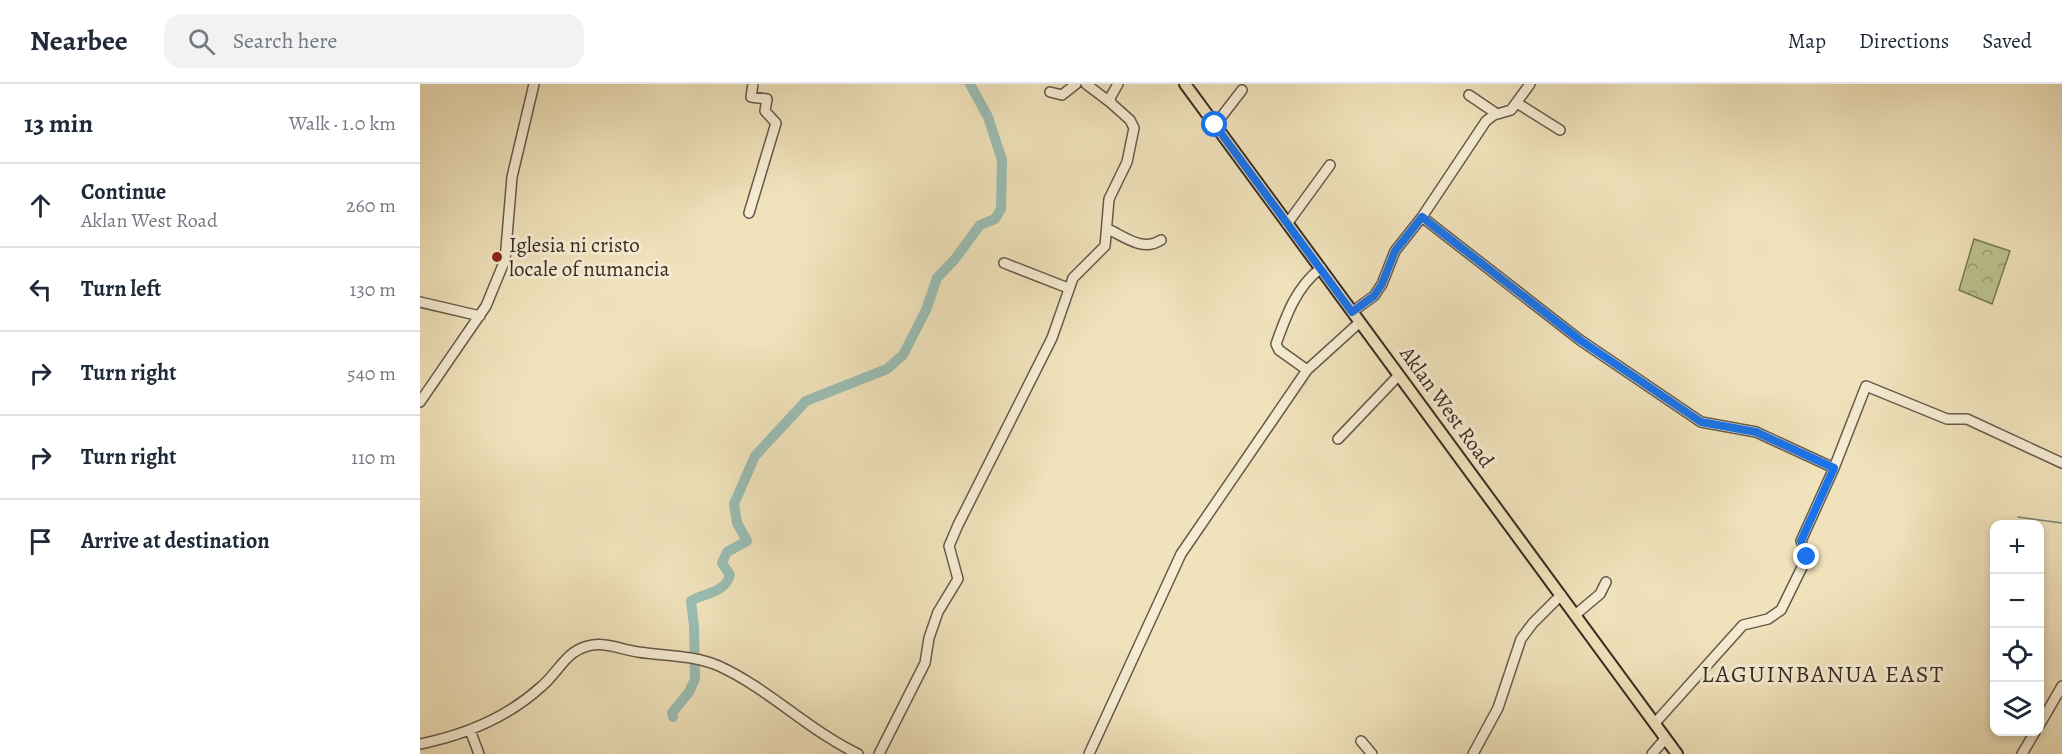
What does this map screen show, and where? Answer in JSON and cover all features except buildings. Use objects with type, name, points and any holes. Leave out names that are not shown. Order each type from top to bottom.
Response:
[{"type":"main road","name":"Aklan West Road","points":[[1185,84],[1677,754]]},
{"type":"street","points":[[420,402],[425,387],[480,316],[505,260],[512,177],[534,84]]},
{"type":"street","points":[[749,213],[776,123],[765,111],[767,99],[752,97],[753,84]]},
{"type":"street","points":[[1050,92],[1062,95],[1076,84]]},
{"type":"street","points":[[879,754],[925,663],[929,638],[938,612],[958,579],[949,546],[1052,338],[1073,278],[1105,246],[1109,199],[1128,162],[1134,128],[1130,120],[1086,84]]},
{"type":"street","points":[[1111,104],[1110,98],[1118,84]]},
{"type":"street","points":[[1352,312],[1374,296],[1382,284],[1395,251],[1422,217],[1486,121],[1497,114],[1506,112],[1517,103],[1530,84]]},
{"type":"street","points":[[1215,125],[1242,90]]},
{"type":"street","points":[[1469,95],[1497,114]]},
{"type":"street","points":[[1517,103],[1560,130]]},
{"type":"street","points":[[1287,224],[1330,165]]},
{"type":"street","points":[[1422,217],[1580,340],[1701,422],[1756,432],[1834,468]]},
{"type":"street","points":[[1108,229],[1139,244],[1154,245],[1161,240]]},
{"type":"street","points":[[1004,263],[1068,288]]},
{"type":"street","points":[[1307,370],[1279,350],[1276,344],[1300,289],[1321,268]]},
{"type":"street","points":[[420,302],[480,316]]},
{"type":"street","points":[[1089,754],[1181,554],[1307,370],[1360,322]]},
{"type":"street","points":[[1338,439],[1399,375]]},
{"type":"street","points":[[1655,723],[1743,625],[1768,619],[1784,606],[1807,559],[1801,541],[1868,385],[1947,419],[1967,419],[2062,463]]},
{"type":"street","points":[[1575,615],[1600,594],[1606,582]]},
{"type":"street","points":[[1473,754],[1498,708],[1521,639],[1533,623],[1561,595]]},
{"type":"street","points":[[420,744],[470,730],[500,717],[534,694],[561,663],[588,644],[597,643],[704,660],[771,697],[811,728],[858,754]]},
{"type":"street","points":[[2044,717],[2062,686]]},
{"type":"street","points":[[470,730],[479,754]]},
{"type":"street","points":[[2022,754],[2033,736]]},
{"type":"street","points":[[1652,754],[1665,739]]},
{"type":"street","points":[[1361,741],[1372,754]]},
{"type":"green space","points":[[1974,239],[2010,251],[1992,304],[1959,290]]},
{"type":"waterway","points":[[673,717],[672,713],[689,692],[695,679],[691,601],[724,586],[730,575],[722,563],[727,552],[747,541],[737,523],[734,504],[755,456],[806,401],[887,369],[903,355],[926,310],[937,278],[955,259],[980,225],[995,219],[1001,209],[1002,160],[988,117],[970,84]]},
{"type":"waterway","points":[[2018,517],[2062,523]]},
{"type":"place","name":"Iglesia ni cristo locale of numancia","points":[[497,257]]},
{"type":"district","name":"LAGUINBANUA EAST","points":[[1823,674]]},
{"type":"route","points":[[1215,125],[1352,312],[1374,296],[1382,284],[1395,251],[1422,217],[1580,340],[1701,422],[1756,432],[1834,468],[1801,541],[1807,557]]}]
